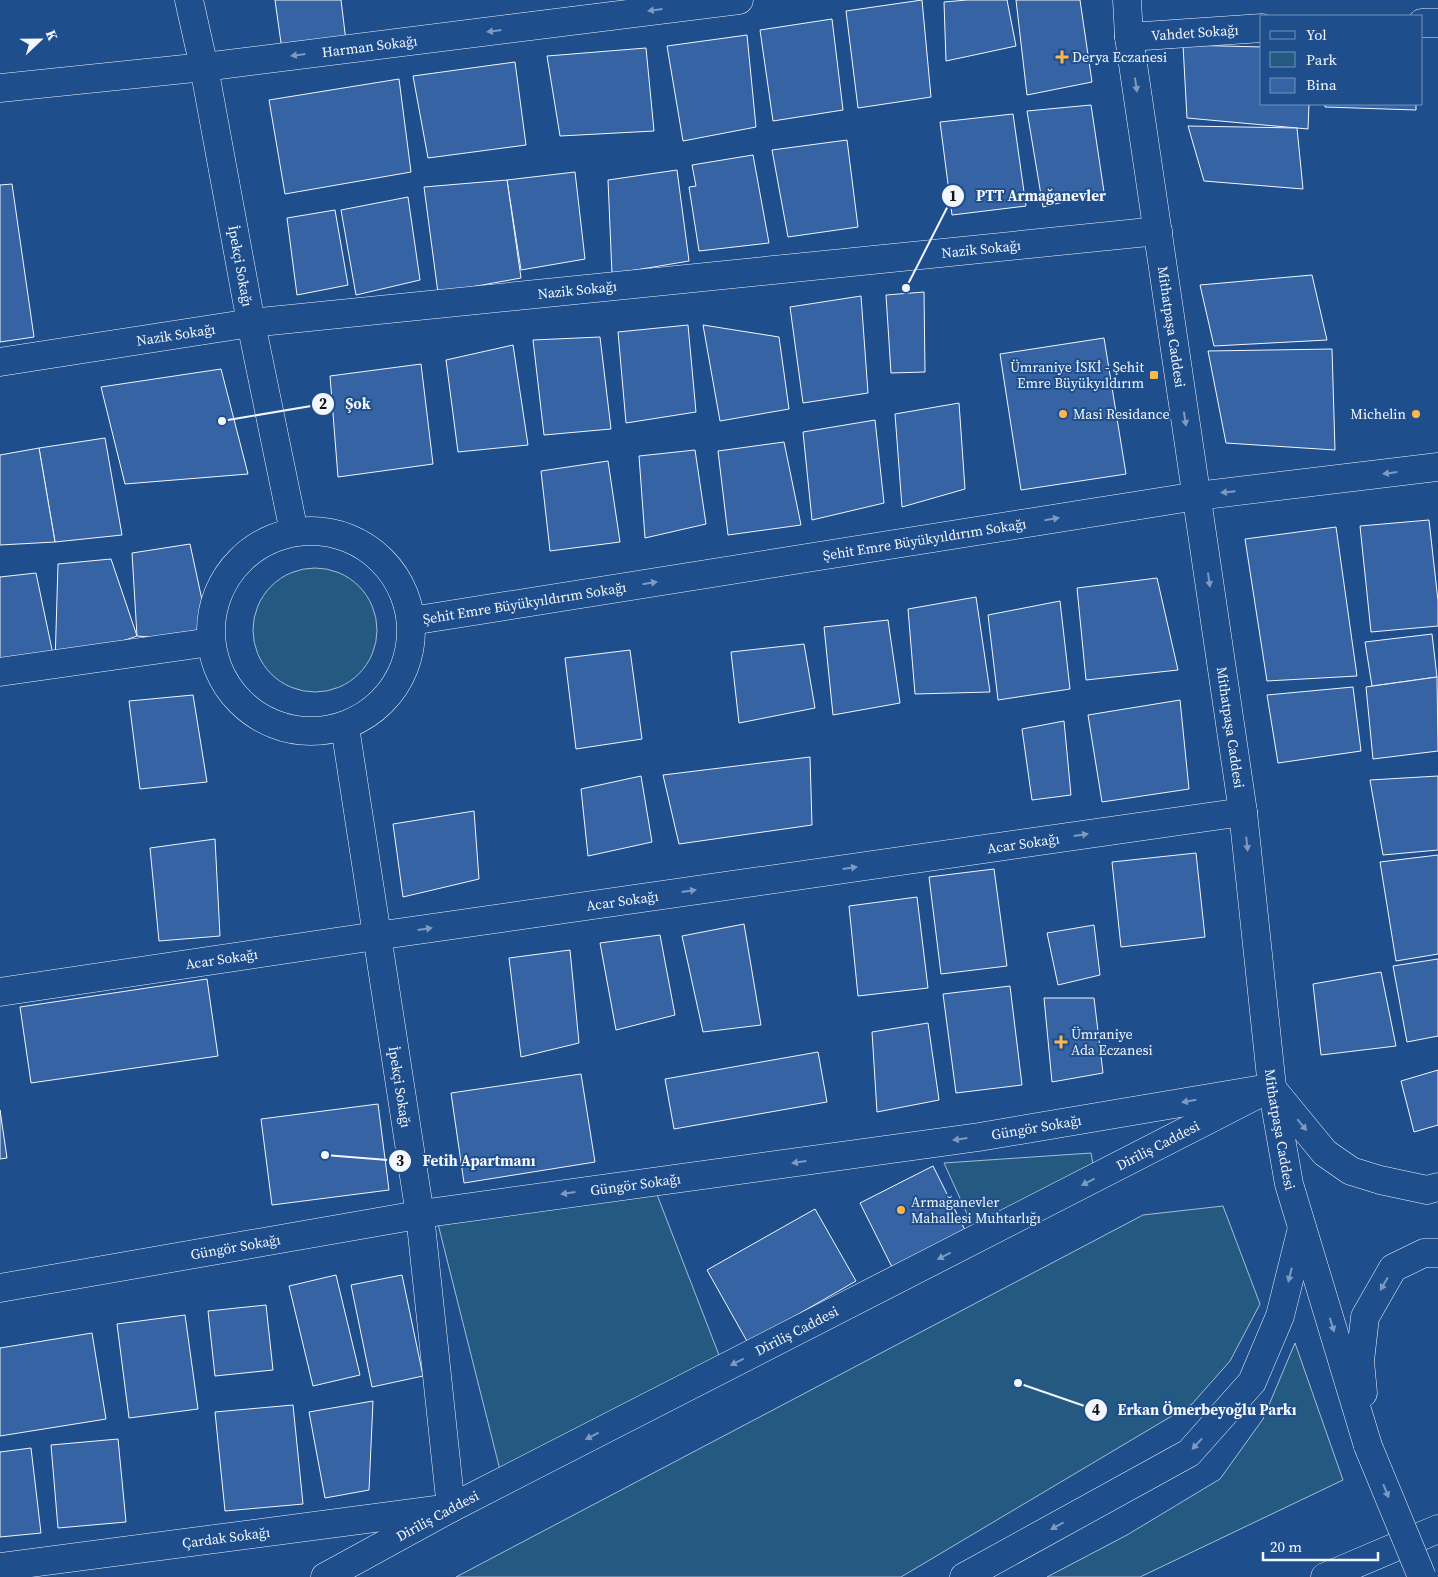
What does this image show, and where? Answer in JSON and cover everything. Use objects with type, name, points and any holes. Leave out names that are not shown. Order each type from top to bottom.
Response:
[{"type":"main road","name":"İpekçi Sokağı","points":[[189,0],[204,67],[251,322],[294,532]]},
{"type":"main road","name":"Harman Sokağı","points":[[0,88],[204,67],[738,0]]},
{"type":"main road","name":"Mithatpaşa Caddesi","points":[[1126,0],[1129,37],[1243,812],[1272,1088],[1289,1184],[1368,1446]]},
{"type":"main road","points":[[1423,23],[1438,23]]},
{"type":"main road","name":"Vahdet Sokağı","points":[[1129,37],[1260,28]]},
{"type":"main road","name":"Nazik Sokağı","points":[[0,362],[251,322],[1158,231]]},
{"type":"main road","name":"Şehit Emre Büyükyıldırım Sokağı","points":[[411,621],[1197,496],[1438,468]]},
{"type":"main road","points":[[320,531],[354,540],[382,560],[402,588],[411,621],[410,652],[397,684],[375,710],[345,727],[296,732],[263,720],[235,698],[220,676],[210,632],[216,598],[233,567],[260,544],[294,532],[320,531]]},
{"type":"main road","points":[[0,672],[211,642]]},
{"type":"main road","name":"İpekçi Sokağı","points":[[345,727],[420,1215],[451,1508]]},
{"type":"main road","name":"Acar Sokağı","points":[[0,992],[376,936],[1243,812]]},
{"type":"main road","points":[[1272,1088],[1324,1153],[1351,1171],[1380,1180],[1427,1190],[1438,1188]]},
{"type":"main road","name":"Güngör Sokağı","points":[[0,1288],[420,1215],[979,1137],[1272,1088]]},
{"type":"main road","name":"Diriliş Caddesi","points":[[325,1577],[451,1508],[1272,1088]]},
{"type":"main road","points":[[964,1577],[1189,1453],[1252,1382],[1280,1316],[1302,1228]]},
{"type":"main road","points":[[1422,1577],[1368,1446],[1360,1360],[1365,1317],[1393,1268],[1424,1253],[1438,1253]]},
{"type":"main road","name":"Çardak Sokağı","points":[[0,1567],[451,1508]]},
{"type":"main road","points":[[1325,1577],[1438,1529]]},
{"type":"green space","points":[[315,568],[339,572],[359,586],[373,606],[377,630],[373,654],[359,674],[339,688],[315,692],[291,688],[271,674],[257,654],[253,630],[257,606],[271,586],[291,572]]},
{"type":"green space","points":[[1091,1153],[1095,1175],[973,1227],[944,1163]]},
{"type":"green space","points":[[651,1179],[724,1368],[500,1470],[435,1212]]},
{"type":"green space","points":[[1223,1206],[1260,1304],[1230,1361],[1192,1404],[901,1577],[456,1577],[1143,1215]]},
{"type":"green space","points":[[1295,1343],[1343,1480],[1140,1577],[1047,1577],[1127,1535],[1220,1479],[1263,1419]]},
{"type":"building","points":[[275,0],[341,0],[346,41],[282,50]]},
{"type":"building","points":[[922,0],[931,97],[858,108],[846,11]]},
{"type":"building","points":[[1007,0],[1016,46],[946,61],[944,2]]},
{"type":"building","points":[[1016,0],[1080,0],[1092,82],[1027,95]]},
{"type":"building","points":[[832,19],[843,110],[773,121],[760,30]]},
{"type":"building","points":[[747,35],[756,127],[683,141],[667,46]]},
{"type":"building","points":[[1183,45],[1260,47],[1260,105],[1309,105],[1308,129],[1187,118]]},
{"type":"building","points":[[646,48],[654,131],[560,136],[547,56]]},
{"type":"building","points":[[515,62],[526,145],[428,158],[413,76]]},
{"type":"building","points":[[399,79],[411,172],[285,194],[269,100]]},
{"type":"building","points":[[1091,105],[1104,192],[1043,207],[1027,111]]},
{"type":"building","points":[[1325,105],[1416,105],[1416,110],[1325,107]]},
{"type":"building","points":[[1013,114],[1026,206],[952,215],[940,122]]},
{"type":"building","points":[[1188,126],[1297,128],[1303,189],[1204,181]]},
{"type":"building","points":[[847,140],[858,227],[788,237],[772,150]]},
{"type":"building","points":[[753,155],[769,243],[699,251],[689,187],[696,186],[692,165]]},
{"type":"building","points":[[677,170],[689,261],[612,274],[608,180]]},
{"type":"building","points":[[575,172],[585,259],[521,270],[507,180]]},
{"type":"building","points":[[507,180],[521,278],[438,293],[424,187]]},
{"type":"building","points":[[12,184],[34,337],[0,342],[0,185]]},
{"type":"building","points":[[408,197],[420,280],[356,295],[341,210]]},
{"type":"building","points":[[335,210],[348,285],[297,295],[287,218]]},
{"type":"building","points":[[1312,275],[1327,340],[1214,346],[1200,285]]},
{"type":"building","points":[[924,292],[925,372],[891,373],[886,295]]},
{"type":"building","points":[[861,296],[868,393],[803,403],[790,307]]},
{"type":"building","points":[[688,325],[696,412],[626,423],[618,332]]},
{"type":"building","points":[[703,325],[779,337],[789,409],[720,421]]},
{"type":"building","points":[[600,337],[611,429],[544,435],[533,340]]},
{"type":"building","name":"Masi Residance","points":[[1104,338],[1126,474],[1021,490],[1000,354]]},
{"type":"building","points":[[513,345],[528,445],[458,452],[446,360]]},
{"type":"building","points":[[1332,349],[1335,450],[1226,443],[1208,351]]},
{"type":"building","points":[[421,364],[433,464],[338,477],[330,376]]},
{"type":"building","points":[[221,369],[248,474],[125,484],[101,387]]},
{"type":"building","points":[[959,403],[965,489],[902,507],[895,414]]},
{"type":"building","points":[[875,420],[884,503],[812,520],[803,432]]},
{"type":"building","points":[[105,438],[122,535],[55,542],[39,448]]},
{"type":"building","points":[[784,442],[801,525],[728,535],[718,451]]},
{"type":"building","points":[[39,448],[55,542],[0,545],[0,455]]},
{"type":"building","points":[[695,450],[706,524],[645,538],[639,456]]},
{"type":"building","points":[[608,461],[620,542],[550,551],[541,471]]},
{"type":"building","points":[[1429,520],[1438,601],[1438,626],[1371,632],[1360,526]]},
{"type":"building","points":[[1336,527],[1357,676],[1267,681],[1245,539]]},
{"type":"building","points":[[190,544],[211,642],[137,636],[132,553]]},
{"type":"building","points":[[111,559],[137,636],[55,664],[58,564]]},
{"type":"building","points":[[36,573],[55,664],[0,667],[0,577]]},
{"type":"building","points":[[1157,578],[1178,670],[1086,680],[1077,588]]},
{"type":"building","points":[[976,597],[990,692],[915,694],[908,609]]},
{"type":"building","points":[[1060,601],[1070,689],[998,700],[988,615]]},
{"type":"building","points":[[888,620],[900,703],[833,715],[824,627]]},
{"type":"building","points":[[1432,634],[1437,677],[1372,686],[1365,642]]},
{"type":"building","points":[[804,644],[815,708],[739,723],[731,652]]},
{"type":"building","points":[[630,650],[642,739],[576,749],[565,658]]},
{"type":"building","points":[[1437,677],[1438,751],[1373,759],[1366,687]]},
{"type":"building","points":[[1353,687],[1361,751],[1278,763],[1267,695]]},
{"type":"building","points":[[193,695],[207,782],[140,789],[129,701]]},
{"type":"building","points":[[1180,700],[1189,789],[1102,802],[1088,715]]},
{"type":"building","points":[[1064,721],[1071,795],[1032,800],[1022,729]]},
{"type":"building","points":[[810,757],[812,825],[679,844],[663,775]]},
{"type":"building","points":[[641,776],[652,842],[588,856],[581,789]]},
{"type":"building","points":[[1438,776],[1438,850],[1383,855],[1370,780]]},
{"type":"building","points":[[474,811],[479,879],[403,897],[393,824]]},
{"type":"building","points":[[215,839],[220,936],[159,941],[150,848]]},
{"type":"building","points":[[1196,853],[1205,937],[1121,947],[1112,862]]},
{"type":"building","points":[[1438,855],[1438,954],[1396,961],[1380,862]]},
{"type":"building","points":[[994,869],[1007,966],[941,974],[929,877]]},
{"type":"building","points":[[917,897],[928,988],[858,996],[849,906]]},
{"type":"building","points":[[744,924],[761,1025],[703,1032],[682,936]]},
{"type":"building","points":[[1094,925],[1100,975],[1058,985],[1047,933]]},
{"type":"building","points":[[660,935],[675,1015],[616,1030],[600,943]]},
{"type":"building","points":[[570,950],[579,1043],[521,1057],[509,958]]},
{"type":"building","points":[[1438,959],[1438,1036],[1407,1042],[1393,966]]},
{"type":"building","points":[[1381,972],[1396,1046],[1321,1055],[1313,984]]},
{"type":"building","points":[[207,979],[218,1056],[31,1083],[20,1007]]},
{"type":"building","points":[[1010,986],[1022,1085],[956,1093],[943,994]]},
{"type":"building","points":[[1044,998],[1094,998],[1103,1073],[1052,1082]]},
{"type":"building","points":[[928,1023],[939,1100],[877,1112],[872,1032]]},
{"type":"building","points":[[818,1052],[827,1102],[674,1129],[665,1079]]},
{"type":"building","points":[[1438,1070],[1438,1125],[1414,1132],[1401,1081]]},
{"type":"building","points":[[581,1074],[595,1162],[464,1183],[451,1093]]},
{"type":"building","points":[[378,1104],[389,1190],[272,1205],[261,1119]]},
{"type":"building","points":[[0,1110],[7,1158],[0,1159]]},
{"type":"building","points":[[933,1166],[965,1230],[892,1267],[860,1203]]},
{"type":"building","points":[[815,1209],[856,1281],[748,1343],[707,1270]]},
{"type":"building","points":[[336,1275],[360,1375],[313,1386],[289,1286]]},
{"type":"building","points":[[402,1275],[423,1376],[372,1387],[351,1285]]},
{"type":"building","points":[[266,1305],[273,1370],[215,1376],[208,1311]]},
{"type":"building","points":[[185,1315],[198,1409],[129,1418],[117,1324]]},
{"type":"building","points":[[92,1333],[106,1419],[0,1436],[0,1348]]},
{"type":"building","points":[[373,1401],[369,1490],[325,1498],[309,1412]]},
{"type":"building","points":[[293,1405],[303,1504],[225,1511],[215,1412]]},
{"type":"building","points":[[118,1439],[126,1522],[58,1528],[51,1445]]},
{"type":"building","points":[[31,1448],[41,1533],[0,1537],[0,1452]]},
{"type":"place","name":"Derya Eczanesi","points":[[1062,57]]},
{"type":"place","name":"PTT Armağanevler","points":[[906,288]]},
{"type":"place","name":"Ümraniye İSKİ - Şehit Emre Büyükyıldırım","points":[[1154,375]]},
{"type":"place","name":"Masi Residance","points":[[1063,414]]},
{"type":"place","name":"Michelin","points":[[1416,414]]},
{"type":"place","name":"Şok","points":[[222,421]]},
{"type":"place","name":"Ümraniye Ada Eczanesi","points":[[1061,1042]]},
{"type":"place","name":"Fetih Apartmanı","points":[[325,1155]]},
{"type":"place","name":"Armağanevler Mahallesi Muhtarlığı","points":[[901,1210]]},
{"type":"place","name":"Erkan Ömerbeyoğlu Parkı","points":[[1018,1383]]}]
